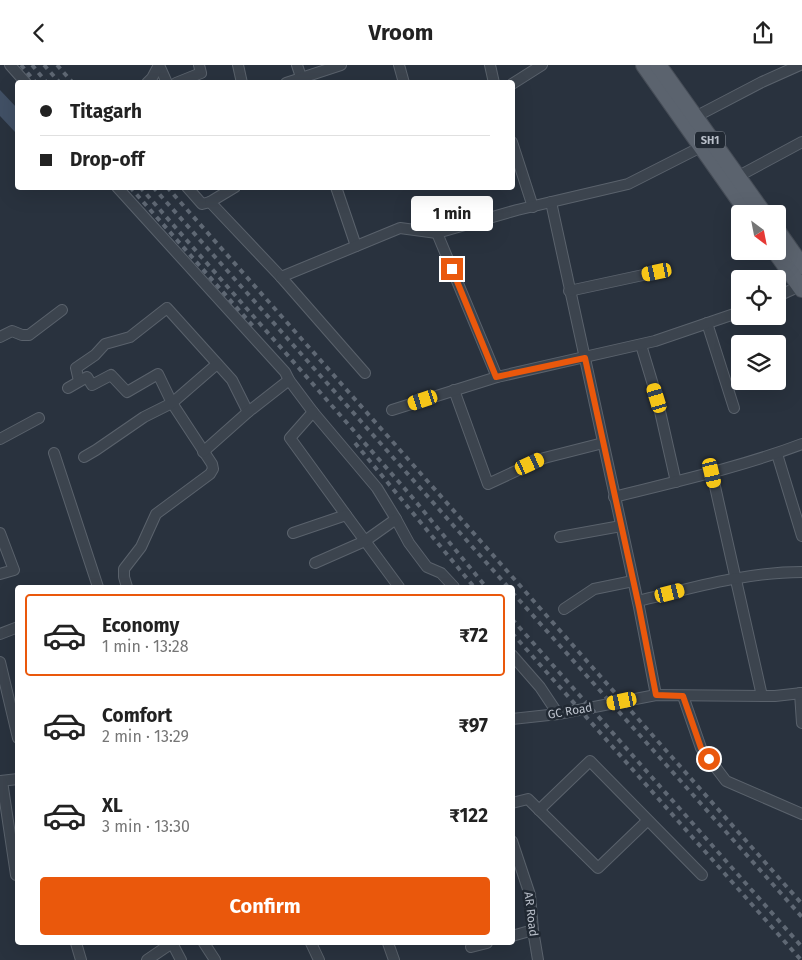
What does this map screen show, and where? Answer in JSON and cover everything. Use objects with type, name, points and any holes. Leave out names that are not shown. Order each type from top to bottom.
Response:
[{"type":"main road","name":"SH1","points":[[644,65],[743,205]]},
{"type":"main road","name":"SH1","points":[[658,65],[757,205]]},
{"type":"main road","points":[[786,243],[802,266]]},
{"type":"main road","points":[[782,260],[801,287]]},
{"type":"street","points":[[10,65],[23,80]]},
{"type":"street","points":[[150,80],[159,65]]},
{"type":"street","points":[[159,65],[166,80]]},
{"type":"street","points":[[184,80],[201,73],[199,65]]},
{"type":"street","points":[[238,65],[241,80]]},
{"type":"street","points":[[297,65],[302,80],[341,65]]},
{"type":"street","points":[[399,65],[403,80]]},
{"type":"street","points":[[490,65],[493,80]]},
{"type":"street","points":[[515,82],[542,65]]},
{"type":"street","points":[[695,117],[762,82],[800,65]]},
{"type":"street","points":[[737,177],[802,142]]},
{"type":"street","points":[[281,277],[400,228],[438,233],[551,202],[628,184],[701,147]]},
{"type":"street","points":[[515,151],[533,207]]},
{"type":"street","points":[[121,190],[285,372],[313,412],[377,488],[409,543],[427,567],[442,573],[452,585]]},
{"type":"street","points":[[190,190],[202,204],[210,202],[230,190]]},
{"type":"street","points":[[337,190],[356,247]]},
{"type":"street","points":[[210,202],[281,277],[365,373]]},
{"type":"street","points":[[551,202],[638,601],[656,695]]},
{"type":"street","points":[[438,233],[496,377]]},
{"type":"street","points":[[569,291],[657,272]]},
{"type":"street","points":[[786,293],[801,287]]},
{"type":"street","points":[[79,381],[76,368],[95,355],[105,344],[130,337],[167,308],[232,380],[248,413]]},
{"type":"street","points":[[0,337],[12,331],[22,335],[29,335],[62,311]]},
{"type":"street","points":[[392,410],[496,377],[641,345],[731,315]]},
{"type":"street","points":[[707,323],[734,408]]},
{"type":"street","points":[[641,345],[657,398],[676,482]]},
{"type":"street","points":[[84,457],[96,451],[144,417],[172,403],[217,364]]},
{"type":"street","points":[[68,388],[87,377],[92,385],[110,375],[127,392],[158,375],[172,403],[212,464],[210,474],[156,515],[141,547],[124,569],[128,585]]},
{"type":"street","points":[[203,452],[289,380]]},
{"type":"street","points":[[454,390],[488,484],[544,457],[603,443]]},
{"type":"street","points":[[313,412],[290,438],[398,585]]},
{"type":"street","points":[[0,439],[39,418]]},
{"type":"street","points":[[614,497],[712,473],[776,454],[802,444]]},
{"type":"street","points":[[54,453],[97,585]]},
{"type":"street","points":[[776,454],[802,537]]},
{"type":"street","points":[[712,473],[762,696]]},
{"type":"street","points":[[293,533],[346,515]]},
{"type":"street","points":[[315,563],[365,541],[396,519]]},
{"type":"street","points":[[560,537],[621,526]]},
{"type":"street","points":[[0,533],[14,570],[0,575]]},
{"type":"street","points":[[638,601],[736,577],[775,572],[802,572]]},
{"type":"street","points":[[564,609],[594,589],[633,581]]},
{"type":"street","points":[[0,634],[15,628]]},
{"type":"street","points":[[515,658],[540,687],[558,714]]},
{"type":"street","points":[[0,662],[15,724]]},
{"type":"street","points":[[801,693],[802,723]]},
{"type":"street","name":"GC Road","points":[[515,719],[558,714],[656,695],[762,696],[801,693]]},
{"type":"street","points":[[683,696],[701,748],[726,781],[802,814]]},
{"type":"street","points":[[538,809],[590,761],[702,875]]},
{"type":"street","points":[[15,779],[1,781],[15,869]]},
{"type":"street","points":[[515,802],[528,799],[598,868],[647,821]]},
{"type":"street","name":"AR Road","points":[[515,850],[530,895],[538,960]]},
{"type":"street","points":[[515,935],[533,930]]},
{"type":"street","points":[[77,945],[81,960]]},
{"type":"street","points":[[147,960],[169,945]]},
{"type":"street","points":[[173,945],[181,960]]},
{"type":"street","points":[[205,945],[215,960]]},
{"type":"street","points":[[312,945],[319,960]]},
{"type":"street","points":[[389,945],[394,960]]},
{"type":"street","points":[[471,947],[479,945]]},
{"type":"water","points":[[0,90],[15,106],[15,132],[0,116]]},
{"type":"railway","points":[[21,65],[34,80]]},
{"type":"railway","points":[[32,65],[44,80]]},
{"type":"railway","points":[[44,65],[57,80]]},
{"type":"railway","points":[[57,65],[70,80]]},
{"type":"railway","points":[[133,190],[253,326]]},
{"type":"railway","points":[[143,190],[412,497],[484,585]]},
{"type":"railway","points":[[156,190],[506,585]]},
{"type":"railway","points":[[170,190],[802,904]]},
{"type":"railway","points":[[355,443],[472,585]]},
{"type":"railway","points":[[515,595],[802,917]]},
{"type":"railway","points":[[515,622],[802,947]]},
{"type":"railway","points":[[515,636],[801,960]]},
{"type":"route","points":[[452,269],[496,377],[585,358],[639,607],[656,695],[683,696],[701,748],[709,759]]}]
